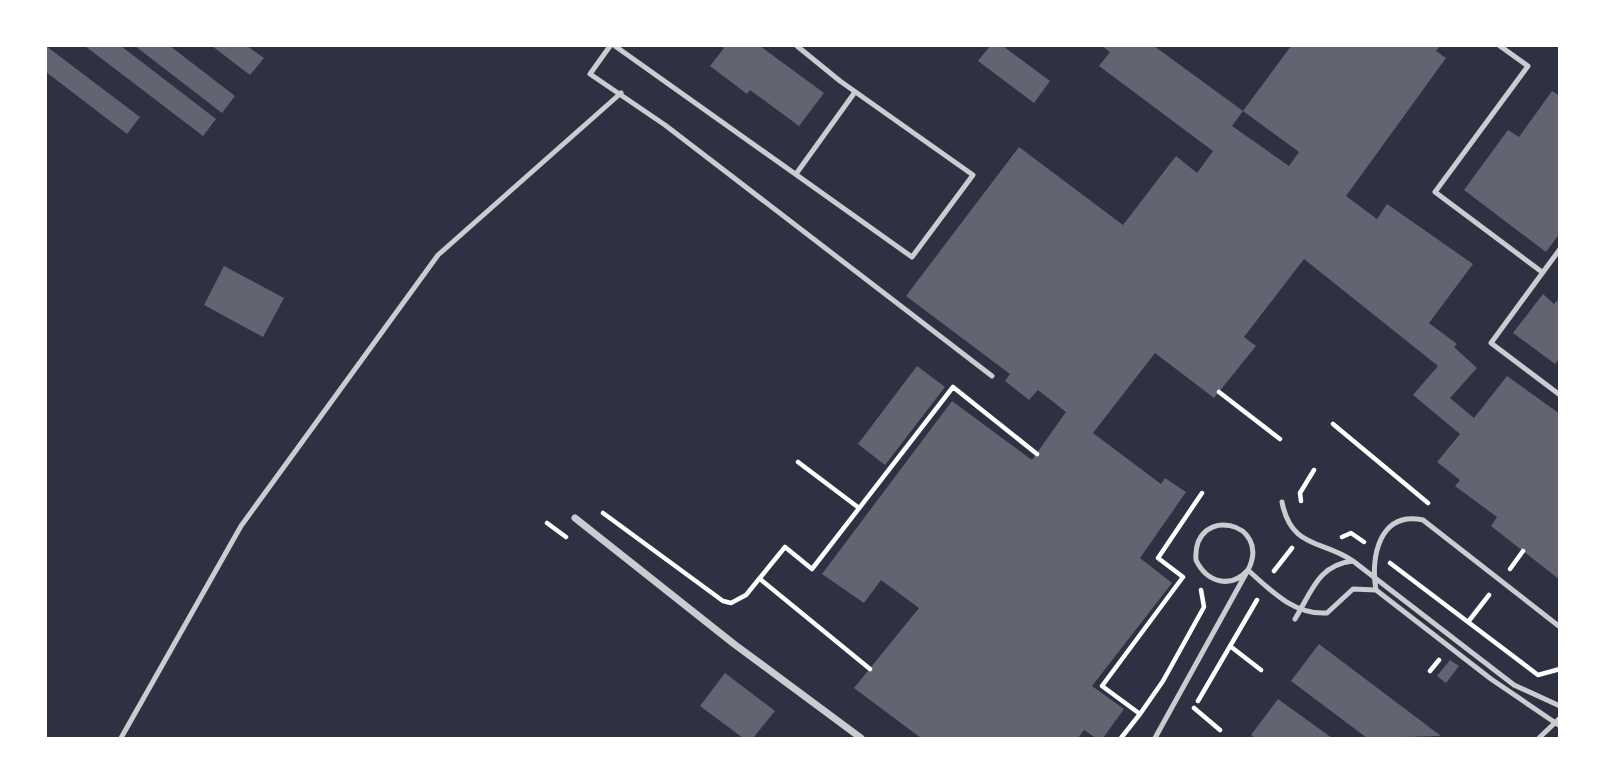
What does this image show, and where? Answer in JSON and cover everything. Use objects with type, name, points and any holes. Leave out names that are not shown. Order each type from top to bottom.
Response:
[{"type":"street","points":[[575,518],[734,644],[861,738]]},
{"type":"lane","points":[[797,46],[855,92],[973,174],[912,257],[612,46],[590,74],[621,93],[992,376]]},
{"type":"lane","points":[[1500,46],[1528,66],[1435,192],[1542,272]]},
{"type":"lane","points":[[796,174],[855,92]]},
{"type":"lane","points":[[121,738],[241,526],[438,255],[621,93]]},
{"type":"lane","points":[[1559,248],[1490,343],[1559,395]]},
{"type":"lane","points":[[1282,502],[1285,517],[1294,530],[1322,549],[1353,561],[1514,685],[1559,706]]},
{"type":"lane","points":[[1376,590],[1376,552],[1392,525],[1408,517],[1423,520],[1559,626]]},
{"type":"lane","points":[[1156,738],[1248,570],[1254,552],[1248,535],[1241,528],[1222,524],[1212,527],[1198,540],[1196,560],[1207,576],[1225,582],[1242,576],[1248,570]]},
{"type":"lane","points":[[1295,619],[1315,583],[1334,563],[1353,561]]},
{"type":"lane","points":[[1248,570],[1300,611],[1327,613],[1353,589],[1376,590],[1491,680],[1556,720],[1559,726]]},
{"type":"lane","points":[[1539,738],[1556,720]]},
{"type":"path","points":[[603,513],[723,601],[739,601],[785,547],[812,569],[953,387],[1037,454]]},
{"type":"path","points":[[1219,392],[1280,439]]},
{"type":"path","points":[[1333,424],[1437,510]]},
{"type":"path","points":[[798,462],[859,508]]},
{"type":"path","points":[[1302,511],[1300,493],[1314,470]]},
{"type":"path","points":[[1121,738],[1163,681],[1204,607],[1202,591],[1158,558],[1202,493]]},
{"type":"path","points":[[1340,538],[1351,533],[1538,675],[1559,670]]},
{"type":"path","points":[[1269,578],[1287,551],[1296,545]]},
{"type":"path","points":[[1499,562],[1509,570],[1523,551]]},
{"type":"path","points":[[1140,714],[1102,686],[1183,577]]},
{"type":"path","points":[[760,579],[870,669]]},
{"type":"path","points":[[1462,630],[1489,595]]},
{"type":"path","points":[[1188,718],[1259,597]]},
{"type":"path","points":[[1230,646],[1261,670]]},
{"type":"path","points":[[1194,708],[1220,730]]},
{"type":"building","points":[[46,46],[140,117],[127,134],[46,72]]},
{"type":"building","points":[[85,46],[121,46],[216,119],[203,136]]},
{"type":"building","points":[[135,46],[170,46],[235,96],[222,113]]},
{"type":"building","points":[[212,46],[247,46],[264,58],[250,75]]},
{"type":"building","points":[[721,46],[760,46],[824,93],[799,126],[750,90],[747,94],[710,66],[724,48]]},
{"type":"building","points":[[990,46],[1003,46],[1050,81],[1034,103],[978,61]]},
{"type":"building","points":[[1102,46],[1154,46],[1243,111],[1291,46],[1440,46],[1436,51],[1446,58],[1346,196],[1377,219],[1387,204],[1473,264],[1429,323],[1457,344],[1454,347],[1477,368],[1450,398],[1474,418],[1507,376],[1560,414],[1560,580],[1491,526],[1497,517],[1455,486],[1460,480],[1437,462],[1460,434],[1413,395],[1438,366],[1304,259],[1244,337],[1256,346],[1214,398],[1155,353],[1093,433],[1161,484],[1165,478],[1186,492],[1140,558],[1172,583],[1092,686],[1124,709],[1103,738],[1096,738],[1084,730],[1078,738],[921,738],[854,688],[919,608],[881,580],[864,603],[822,574],[952,401],[1032,460],[1066,412],[1038,390],[1029,400],[1005,381],[1010,374],[906,296],[1019,147],[1123,225],[1176,156],[1197,173],[1213,151],[1099,66],[1110,52]],"holes":[[[1243,111],[1299,152],[1289,166],[1232,126]]]},
{"type":"building","points":[[1552,91],[1560,96],[1560,233],[1546,252],[1464,190],[1508,130],[1519,137]]},
{"type":"building","points":[[224,266],[284,298],[263,337],[204,305]]},
{"type":"building","points":[[1543,294],[1554,304],[1560,297],[1560,358],[1555,364],[1513,333]]},
{"type":"building","points":[[917,366],[945,387],[885,465],[858,444]]},
{"type":"building","points":[[1319,644],[1441,736],[1367,738],[1291,681]]},
{"type":"building","points":[[1450,660],[1459,666],[1446,683],[1437,676]]},
{"type":"building","points":[[725,673],[775,711],[753,738],[743,738],[700,706]]},
{"type":"building","points":[[1278,699],[1332,738],[1255,738],[1251,735]]}]
